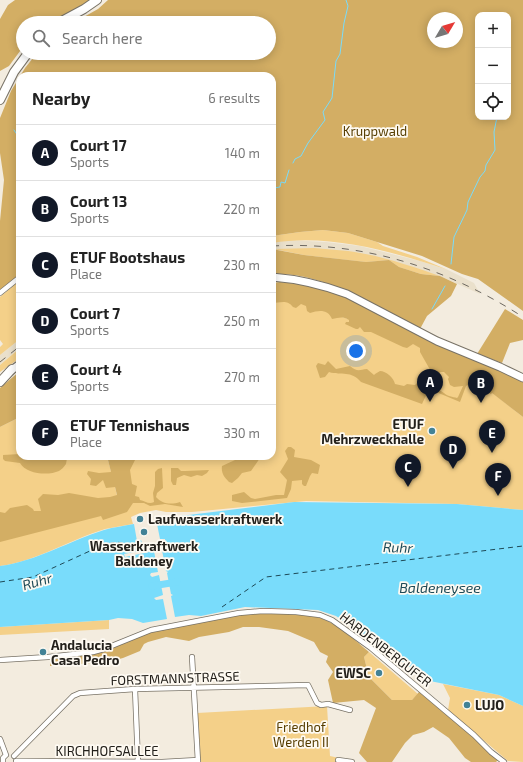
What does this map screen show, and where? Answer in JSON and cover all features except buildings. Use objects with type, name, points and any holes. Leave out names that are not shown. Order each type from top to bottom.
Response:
[{"type":"main road","points":[[71,16],[97,0]]},
{"type":"main road","points":[[81,16],[104,0]]},
{"type":"main road","points":[[0,89],[18,60]]},
{"type":"main road","points":[[0,100],[14,72],[23,60]]},
{"type":"main road","points":[[276,278],[307,282],[347,294],[438,341],[523,378]]},
{"type":"main road","points":[[0,377],[16,367]]},
{"type":"main road","points":[[0,382],[12,370]]},
{"type":"street","points":[[0,293],[16,280]]},
{"type":"street","name":"HARDENBERGUFER","points":[[0,660],[48,657],[104,650],[151,630],[239,613],[263,611],[296,612],[320,615],[332,620],[358,638],[504,762]]},
{"type":"street","points":[[192,657],[198,761]]},
{"type":"street","name":"FORSTMANNSTRASSE","points":[[14,756],[77,693],[308,685],[317,703],[321,705],[328,704],[350,710]]},
{"type":"street","points":[[135,690],[138,762]]},
{"type":"street","name":"HARDENBERGUFER","points":[[438,705],[442,700]]},
{"type":"street","points":[[0,739],[6,755],[3,762]]},
{"type":"street","points":[[6,755],[9,754],[14,756],[16,762]]},
{"type":"street","points":[[338,760],[352,762]]},
{"type":"street","name":"KIRCHHOFSALLEE","points":[[16,762],[198,761]]},
{"type":"shaded area","points":[[288,240],[326,242],[360,246],[420,261],[448,270],[474,283],[480,294],[440,276],[276,250],[276,242]]},
{"type":"shaded area","points":[[16,342],[16,351],[0,365],[0,355]]},
{"type":"green space","points":[[15,0],[92,0],[65,16],[16,16],[16,56],[9,66],[0,71],[0,19],[8,5]]},
{"type":"green space","name":"Kruppwald","points":[[108,0],[523,0],[523,311],[478,279],[462,274],[422,256],[348,233],[323,230],[276,235],[276,72],[22,72],[31,60],[276,60],[276,16],[86,16],[98,9]]},
{"type":"green space","points":[[16,83],[16,277],[0,290],[0,221],[4,180],[0,153],[0,118]]},
{"type":"green space","points":[[323,230],[348,233],[377,242],[383,246],[417,257],[448,270],[384,251],[338,242],[316,240],[276,243],[276,235]]},
{"type":"green space","points":[[314,248],[348,251],[383,258],[440,276],[421,274],[399,267],[389,260],[366,262],[304,255],[276,249]]},
{"type":"green space","points":[[276,250],[304,255],[366,262],[389,260],[399,267],[421,274],[440,276],[457,284],[451,296],[427,316],[420,329],[349,292],[310,278],[276,274]]},
{"type":"green space","points":[[276,282],[307,285],[349,298],[513,376],[523,382],[523,417],[492,393],[491,394],[468,385],[466,386],[460,402],[429,389],[422,404],[361,382],[354,376],[329,372],[325,377],[320,378],[316,366],[318,363],[325,365],[328,361],[336,369],[350,366],[356,370],[367,369],[374,375],[382,371],[391,377],[395,384],[404,386],[407,384],[415,385],[417,383],[424,383],[425,385],[435,388],[447,395],[457,398],[463,386],[454,387],[450,385],[448,379],[449,377],[444,372],[440,372],[439,376],[433,375],[420,352],[420,348],[413,344],[407,348],[403,347],[371,332],[364,332],[360,327],[356,329],[345,324],[346,322],[349,322],[347,319],[332,319],[328,313],[323,311],[310,313],[307,311],[306,306],[301,304],[296,308],[286,302],[276,303]]},
{"type":"green space","points":[[16,283],[16,342],[0,355],[0,347],[3,344],[0,340],[0,297]]},
{"type":"green space","points":[[276,298],[291,300],[399,336],[476,380],[523,417],[523,510],[457,504],[306,501],[192,512],[166,512],[156,510],[140,513],[131,517],[133,524],[105,529],[27,560],[0,566],[0,427],[16,419],[16,460],[108,460],[118,499],[127,512],[119,460],[276,460]]},
{"type":"green space","points":[[505,309],[523,320],[523,340],[510,343],[502,363],[477,354]]},
{"type":"green space","points":[[16,351],[16,361],[0,372],[0,365]]},
{"type":"green space","points":[[16,374],[16,419],[0,427],[0,388]]},
{"type":"green space","points":[[288,447],[295,450],[294,457],[311,460],[320,465],[318,474],[312,473],[306,486],[302,484],[302,480],[292,481],[291,489],[287,498],[242,503],[232,501],[232,495],[244,492],[251,498],[255,499],[284,495],[287,480],[280,472],[288,459],[285,451]]},
{"type":"green space","points":[[16,454],[16,460],[67,460],[66,464],[59,471],[43,474],[27,470],[20,463],[5,461],[3,459],[3,455]]},
{"type":"green space","points":[[108,460],[135,460],[130,470],[132,484],[137,486],[135,496],[139,497],[140,500],[152,503],[154,502],[153,493],[155,486],[155,472],[162,468],[163,488],[157,493],[156,497],[167,503],[180,502],[183,507],[165,504],[150,506],[144,503],[133,503],[127,512],[103,520],[101,516],[0,542],[0,512],[5,513],[10,508],[27,505],[34,511],[41,511],[38,499],[43,494],[58,495],[69,493],[98,498],[117,495],[115,487],[106,488],[103,480],[96,486],[90,485],[91,479],[87,474],[88,471],[99,473],[111,472]]},
{"type":"green space","points":[[235,460],[259,460],[251,471],[242,473],[232,483],[224,477],[222,473],[222,466]]},
{"type":"green space","points":[[171,468],[178,468],[181,471],[209,470],[202,476],[197,475],[191,477],[184,475],[177,478],[176,485],[173,485],[171,481]]},
{"type":"green space","points":[[264,612],[317,617],[335,625],[369,652],[364,657],[369,677],[392,700],[412,700],[419,692],[498,760],[496,762],[471,762],[465,758],[449,738],[433,727],[424,732],[413,735],[405,743],[392,762],[367,762],[359,753],[376,708],[364,700],[333,703],[328,680],[333,672],[326,662],[328,656],[320,652],[314,642],[288,631],[259,627],[243,627],[229,632],[199,637],[189,641],[166,637],[144,644],[140,651],[108,662],[50,666],[50,659],[104,652],[149,632],[239,615]]},
{"type":"green space","points":[[109,620],[109,629],[0,635],[0,627]]},
{"type":"green space","points":[[369,652],[418,694],[412,700],[392,700],[369,677],[364,657]]},
{"type":"green space","points":[[443,684],[499,695],[523,706],[523,762],[508,761],[448,710],[450,698]]},
{"type":"green space","name":"Friedhof Werden II","points":[[327,706],[330,756],[339,758],[340,762],[200,762],[197,713]]},
{"type":"water","name":"Baldeneysee","points":[[294,502],[457,504],[523,510],[523,706],[499,695],[430,681],[336,616],[318,610],[245,607],[201,616],[189,615],[175,617],[171,596],[173,595],[171,594],[168,572],[166,571],[162,550],[178,547],[185,542],[124,554],[125,557],[154,551],[158,572],[151,573],[150,575],[152,577],[159,575],[163,595],[154,598],[156,600],[163,599],[167,619],[143,623],[132,619],[118,618],[109,620],[0,627],[0,566],[27,560],[91,534],[112,528],[134,524],[137,541],[141,540],[142,543],[124,547],[124,549],[165,542],[165,539],[160,539],[156,519]]},
{"type":"waterway","points":[[293,163],[295,159],[301,156],[308,143],[325,120],[323,112],[332,98],[336,61],[340,54],[348,6],[346,0]]},
{"type":"waterway","points":[[451,264],[454,237],[467,210],[468,202],[495,150],[494,132],[496,120]]},
{"type":"waterway","points":[[276,188],[280,187],[281,182],[285,183],[289,170]]},
{"type":"waterway","points":[[432,309],[445,286]]},
{"type":"waterway","points":[[152,586],[177,582]]},
{"type":"ferry route","points":[[0,582],[33,577],[103,545],[117,542],[130,545]]},
{"type":"ferry route","points":[[222,607],[266,577],[523,546]]},
{"type":"railway","points":[[276,246],[339,248],[371,253],[403,261],[465,285],[523,317]]},
{"type":"railway","points":[[0,362],[16,349]]},
{"type":"place","name":"Court 17","points":[[430,402]]},
{"type":"place","name":"Court 13","points":[[481,403]]},
{"type":"place","name":"ETUF Mehrzweckhalle","points":[[432,431]]},
{"type":"place","name":"Court 4","points":[[492,453]]},
{"type":"place","name":"Court 7","points":[[453,469]]},
{"type":"place","name":"ETUF Bootshaus","points":[[408,487]]},
{"type":"place","name":"ETUF Tennishaus","points":[[498,496]]},
{"type":"place","name":"Laufwasserkraftwerk","points":[[140,519]]},
{"type":"place","name":"Wasserkraftwerk Baldeney","points":[[144,532]]},
{"type":"place","name":"Andalucia Casa Pedro","points":[[43,652]]},
{"type":"place","name":"EWSC","points":[[379,673]]},
{"type":"place","name":"LUJO","points":[[467,705]]},
{"type":"water label","name":"Ruhr","points":[[398,547]]},
{"type":"water label","name":"Ruhr","points":[[37,581]]}]
